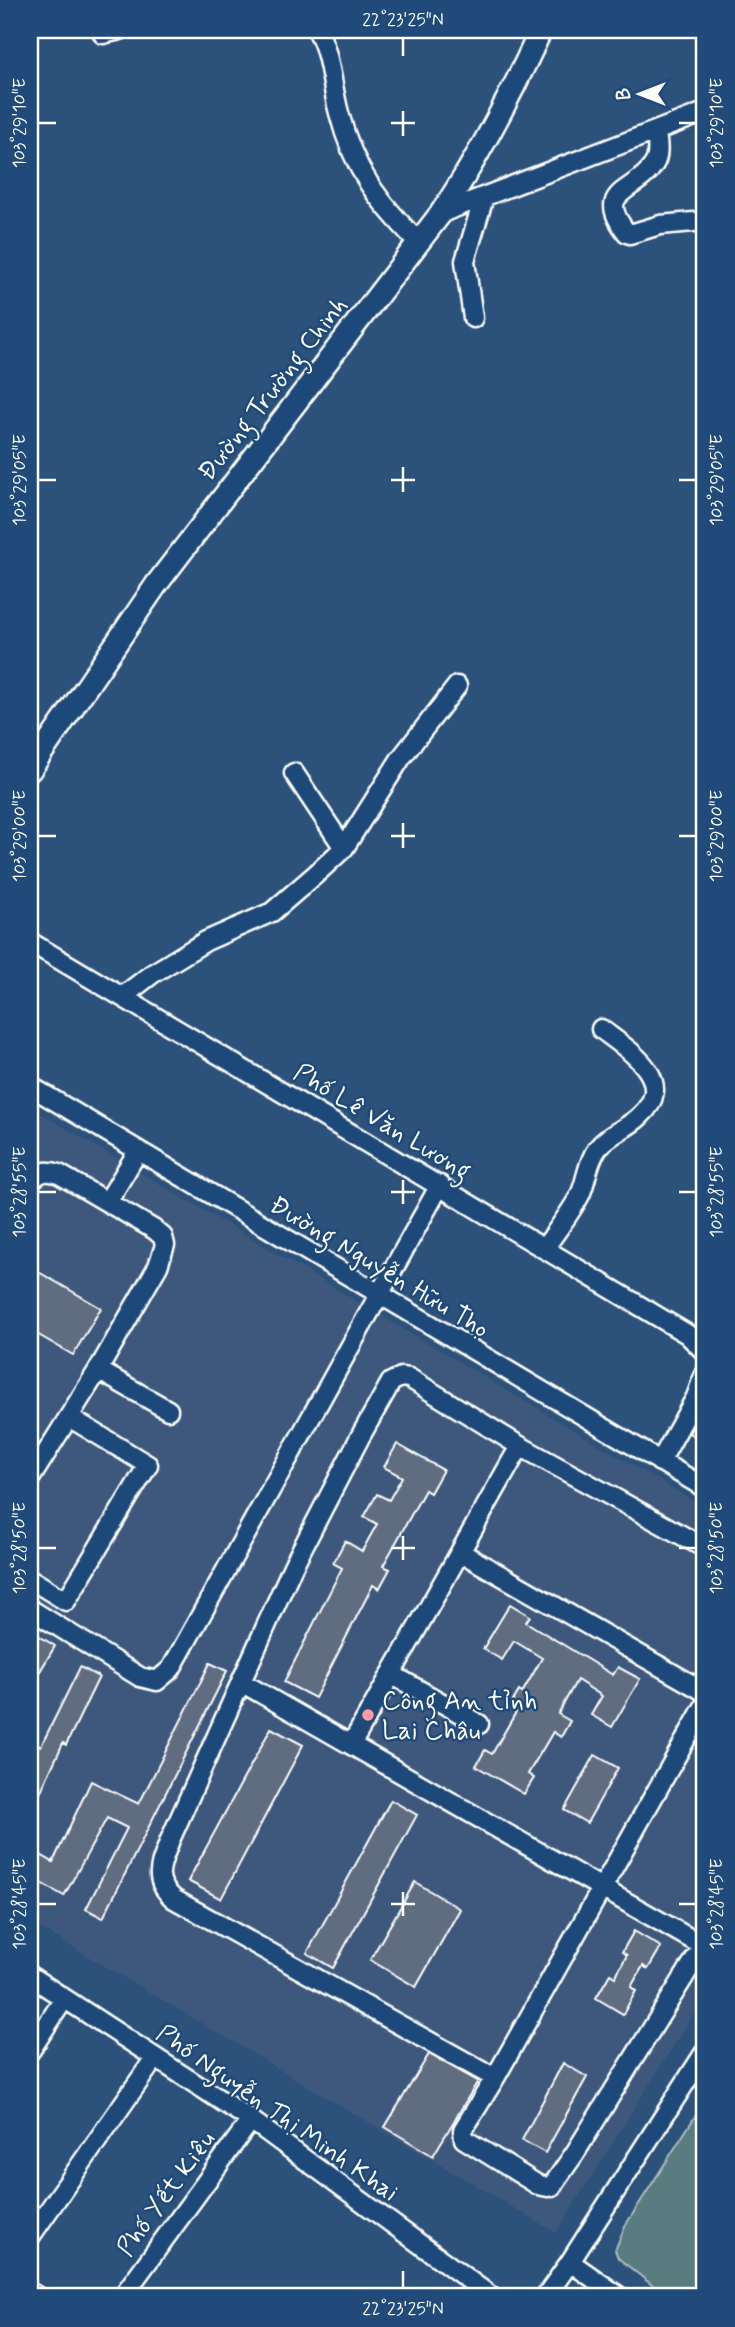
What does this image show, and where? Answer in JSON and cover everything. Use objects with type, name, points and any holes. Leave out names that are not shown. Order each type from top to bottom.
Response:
[{"type":"main road","name":"Đường Trường Chinh","points":[[30,770],[164,574],[441,213],[490,132],[541,30]]},
{"type":"street","points":[[317,30],[324,46],[342,126],[356,160],[376,197],[419,243]]},
{"type":"street","points":[[441,213],[705,112]]},
{"type":"street","points":[[656,131],[658,150],[653,167],[614,201],[620,222],[630,234],[660,225],[705,221]]},
{"type":"street","points":[[473,318],[465,261],[484,197]]},
{"type":"street","points":[[122,997],[152,974],[206,941],[282,905],[344,848],[401,758],[457,686]]},
{"type":"street","points":[[294,773],[344,848]]},
{"type":"street","name":"Phố Lê Văn Lương","points":[[30,942],[687,1334],[705,1352]]},
{"type":"street","points":[[544,1249],[581,1192],[597,1149],[605,1140],[640,1116],[651,1100],[652,1078],[647,1066],[601,1029]]},
{"type":"street","name":"Đường Nguyễn Hữu Thọ","points":[[30,1086],[705,1488]]},
{"type":"street","points":[[108,1201],[138,1151]]},
{"type":"street","points":[[30,1182],[36,1174],[51,1171],[155,1230],[163,1237],[165,1245],[158,1266],[98,1370],[31,1475]]},
{"type":"street","points":[[30,1609],[140,1677],[157,1681],[164,1676],[178,1657],[440,1185]]},
{"type":"street","points":[[98,1370],[168,1410]]},
{"type":"street","points":[[660,1462],[696,1397],[705,1373]]},
{"type":"street","points":[[495,2078],[186,1906],[164,1891],[160,1881],[160,1868],[170,1840],[293,1566],[359,1437],[391,1382],[401,1377],[409,1378],[520,1446],[705,1548]]},
{"type":"street","points":[[30,1579],[66,1601],[148,1465],[69,1417]]},
{"type":"street","points":[[351,1745],[520,1446]]},
{"type":"street","points":[[460,1552],[705,1692]]},
{"type":"street","points":[[391,1674],[480,1724]]},
{"type":"street","points":[[241,1682],[603,1888],[705,1945],[575,2153],[552,2186],[548,2187],[538,2185],[464,2139],[463,2130],[495,2078],[603,1888],[705,1705]]},
{"type":"street","name":"Phố Nguyễn Thị Minh Khai","points":[[30,1976],[251,2120],[492,2297]]},
{"type":"street","points":[[30,2051],[64,1999]]},
{"type":"street","points":[[545,2297],[705,2052]]},
{"type":"street","points":[[30,2237],[155,2058]]},
{"type":"street","name":"Phố Yết Kiêu","points":[[122,2297],[251,2120]]},
{"type":"street","points":[[570,2262],[620,2297]]},
{"type":"street","points":[[30,2292],[38,2297]]},
{"type":"shaded area","name":"Công An tỉnh Lai Châu","points":[[30,1107],[705,1508],[705,1996],[556,2233],[30,1922]]},
{"type":"green space","points":[[705,2101],[705,2297],[667,2297],[618,2258],[615,2250],[625,2226]]},
{"type":"building","points":[[30,1267],[101,1308],[73,1355],[30,1330]]},
{"type":"building","points":[[705,1405],[705,1442],[689,1433]]},
{"type":"building","points":[[397,1444],[443,1470],[430,1493],[425,1490],[383,1566],[390,1569],[379,1589],[373,1585],[315,1698],[284,1682],[342,1568],[333,1563],[345,1541],[362,1551],[377,1524],[364,1517],[377,1494],[389,1500],[402,1477],[384,1467]]},
{"type":"building","points":[[510,1604],[530,1616],[526,1622],[613,1675],[618,1667],[640,1679],[612,1727],[591,1715],[602,1696],[577,1680],[558,1714],[570,1721],[561,1737],[553,1732],[528,1774],[534,1778],[524,1794],[476,1766],[485,1750],[492,1754],[516,1712],[509,1708],[519,1691],[522,1693],[542,1658],[514,1641],[502,1660],[483,1649]]},
{"type":"building","points":[[36,1634],[55,1646],[30,1688],[30,1645]]},
{"type":"building","points":[[210,1663],[227,1671],[103,1918],[86,1909],[127,1828],[107,1818],[64,1896],[30,1877],[30,1849],[53,1862],[91,1781],[139,1804]]},
{"type":"building","points":[[80,1667],[99,1677],[66,1745],[63,1743],[30,1815],[30,1756],[36,1743],[41,1746]]},
{"type":"building","points":[[271,1728],[303,1745],[221,1899],[188,1881]]},
{"type":"building","points":[[595,1755],[618,1768],[587,1823],[564,1810]]},
{"type":"building","points":[[391,1800],[417,1815],[333,1968],[307,1953]]},
{"type":"building","points":[[415,1882],[460,1909],[416,1987],[370,1960]]},
{"type":"building","points":[[634,1931],[661,1947],[648,1969],[643,1966],[631,1987],[636,1991],[623,2014],[596,1998],[610,1974],[615,1977],[627,1955],[622,1952]]},
{"type":"building","points":[[429,2054],[478,2081],[433,2156],[385,2127]]},
{"type":"building","points":[[563,2063],[587,2077],[545,2153],[522,2140]]},
{"type":"place","name":"Công An tỉnh Lai Châu","points":[[368,1715]]}]
